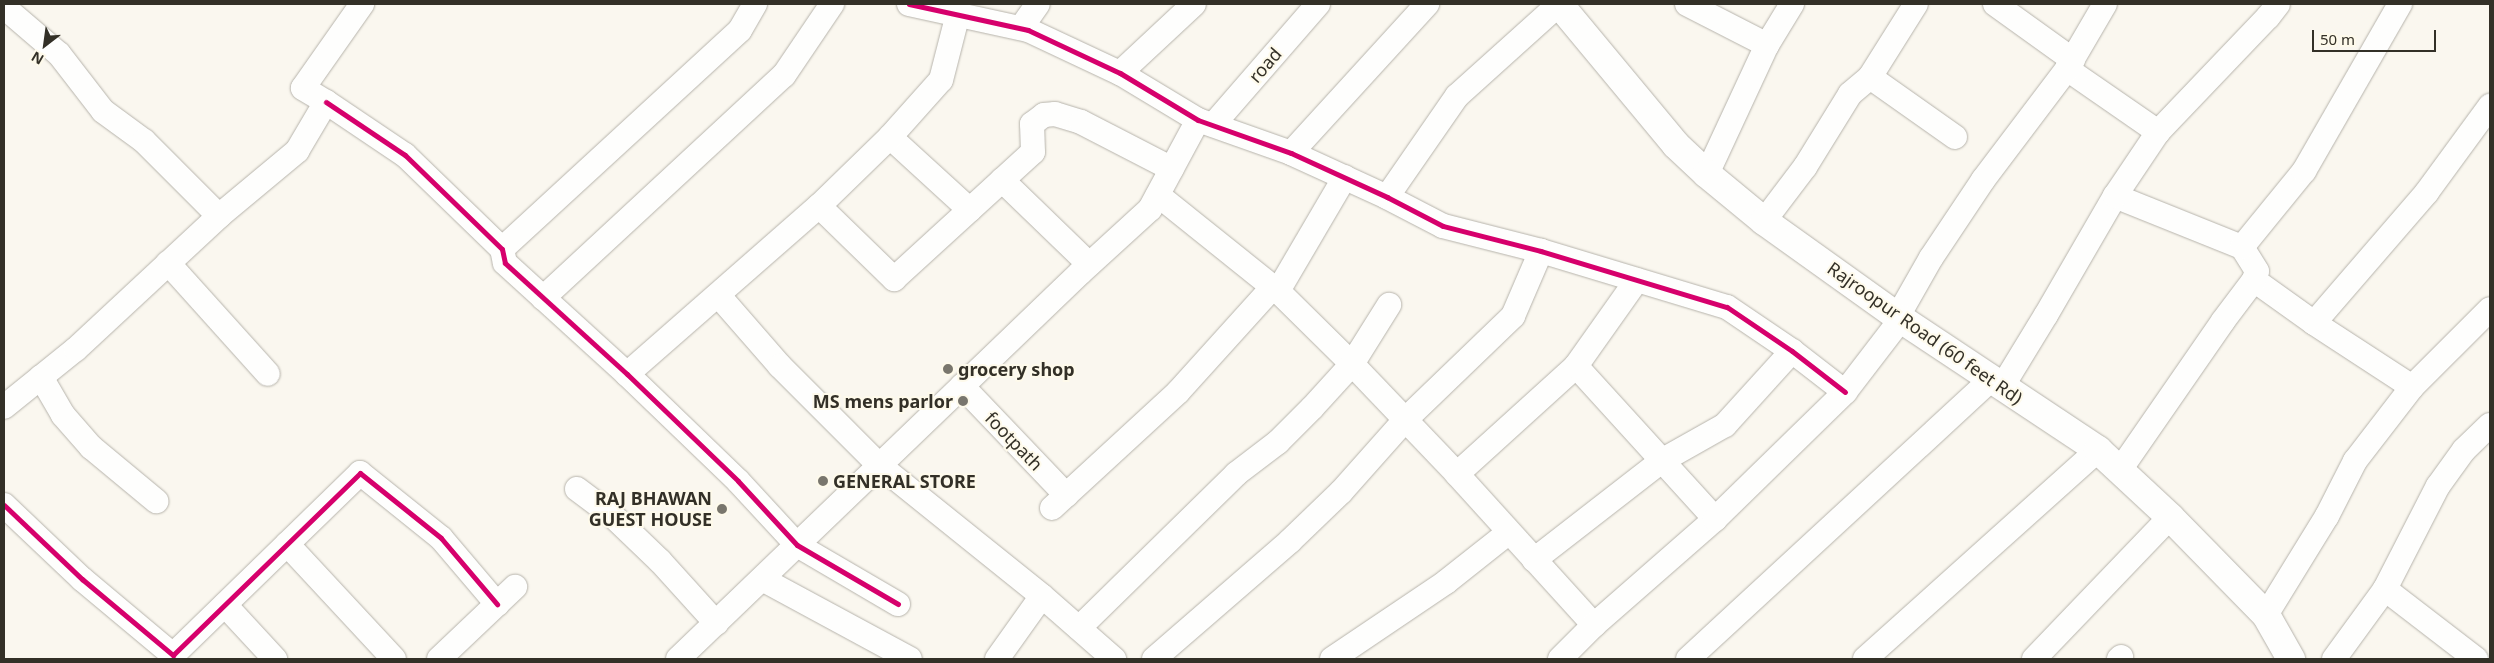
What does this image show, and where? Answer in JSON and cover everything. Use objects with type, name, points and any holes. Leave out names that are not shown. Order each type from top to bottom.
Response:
[{"type":"main road","name":"Rajroopur Road (60 feet Rd)","points":[[1559,4],[1676,145],[1707,174],[1764,221],[1900,318],[2098,450],[2170,516],[2266,615],[2291,659]]},
{"type":"street","points":[[362,4],[303,88],[405,155],[502,249],[505,263],[627,374],[738,481],[797,545],[898,604]]},
{"type":"street","points":[[502,249],[740,30],[755,4]]},
{"type":"street","points":[[543,298],[784,75],[832,4]]},
{"type":"street","points":[[909,4],[1028,30],[1120,73],[1206,123],[1291,153],[1387,197],[1443,226],[1541,250],[1727,307],[1792,351],[1845,392]]},
{"type":"street","points":[[1020,28],[1038,4]]},
{"type":"street","points":[[1120,73],[1194,4]]},
{"type":"street","name":"road","points":[[678,659],[1089,264],[1150,209],[1172,169],[1206,123],[1318,4]]},
{"type":"street","points":[[1291,153],[1427,4]]},
{"type":"street","points":[[1387,197],[1457,96],[1559,4]]},
{"type":"street","points":[[1687,4],[1767,44]]},
{"type":"street","points":[[1707,174],[1767,44],[1792,4]]},
{"type":"street","points":[[1764,221],[1806,167],[1850,94],[1870,77],[1916,4]]},
{"type":"street","points":[[1995,4],[2070,65],[2158,132]]},
{"type":"street","points":[[1560,659],[1594,625],[1715,519],[1845,392],[1900,318],[1931,258],[1983,180],[2070,65],[2104,4]]},
{"type":"street","points":[[2242,246],[2304,171],[2400,4]]},
{"type":"street","points":[[4,8],[59,54],[103,111],[144,141],[219,216]]},
{"type":"street","points":[[1688,659],[1996,382],[2046,315],[2115,196],[2158,132],[2267,8]]},
{"type":"street","points":[[627,374],[719,296],[819,206],[890,137],[941,80],[958,14]]},
{"type":"street","points":[[1870,77],[1955,137]]},
{"type":"street","points":[[4,408],[76,348],[219,216],[297,151],[326,102]]},
{"type":"street","points":[[2314,322],[2427,192],[2490,106]]},
{"type":"street","points":[[819,206],[894,279],[1033,152],[1032,124],[1044,115],[1055,114],[1080,122],[1172,169]]},
{"type":"street","points":[[890,137],[970,210]]},
{"type":"street","points":[[1275,289],[1344,177]]},
{"type":"street","points":[[1002,180],[1089,264]]},
{"type":"street","points":[[1158,195],[1275,289],[1352,364],[1457,474],[1594,625]]},
{"type":"street","points":[[2115,196],[2242,246],[2257,271],[2254,280],[2223,321],[2120,470]]},
{"type":"street","points":[[1154,659],[1290,541],[1341,492],[1406,420],[1513,316],[1541,250]]},
{"type":"street","points":[[168,263],[268,374]]},
{"type":"street","points":[[1457,474],[1576,366],[1637,280]]},
{"type":"street","points":[[2254,280],[2412,387]]},
{"type":"street","name":"footpath","points":[[962,386],[1059,502],[1178,392],[1275,289]]},
{"type":"street","points":[[719,296],[780,366],[880,465],[1042,596],[1114,659]]},
{"type":"street","points":[[1079,628],[1236,474],[1278,442],[1352,364],[1389,305]]},
{"type":"street","points":[[2266,615],[2327,516],[2355,462],[2412,387],[2490,309]]},
{"type":"street","points":[[1534,560],[1663,460],[1724,425],[1792,351]]},
{"type":"street","points":[[1576,366],[1715,519]]},
{"type":"street","points":[[41,377],[63,414],[91,447],[156,501]]},
{"type":"street","points":[[2334,659],[2384,588],[2438,486],[2464,450],[2490,425]]},
{"type":"street","points":[[1865,659],[2098,450]]},
{"type":"street","points":[[7,516],[174,655],[360,473],[440,538],[497,604]]},
{"type":"street","points":[[577,489],[613,516],[660,561],[716,623]]},
{"type":"street","points":[[2034,659],[2170,516]]},
{"type":"street","points":[[1332,659],[1446,582],[1509,532]]},
{"type":"street","points":[[287,544],[394,659]]},
{"type":"street","points":[[762,578],[910,659]]},
{"type":"street","points":[[439,659],[515,587]]},
{"type":"street","points":[[2384,588],[2476,659]]},
{"type":"street","points":[[996,659],[1042,596]]},
{"type":"street","points":[[225,604],[275,659]]},
{"type":"cycle path","points":[[909,4],[1028,30],[1120,73],[1198,120],[1291,153],[1387,197],[1443,226],[1541,251],[1727,307],[1792,351],[1845,392]]},
{"type":"cycle path","points":[[326,102],[405,155],[502,249],[505,263],[627,374],[738,481],[797,545],[898,604]]},
{"type":"cycle path","points":[[4,505],[82,579],[173,655],[360,473],[441,538],[497,604]]},
{"type":"place","name":"grocery shop","points":[[948,369]]},
{"type":"place","name":"MS mens parlor","points":[[963,401]]},
{"type":"place","name":"GENERAL STORE","points":[[823,481]]},
{"type":"place","name":"RAJ BHAWAN GUEST HOUSE","points":[[722,509]]}]
